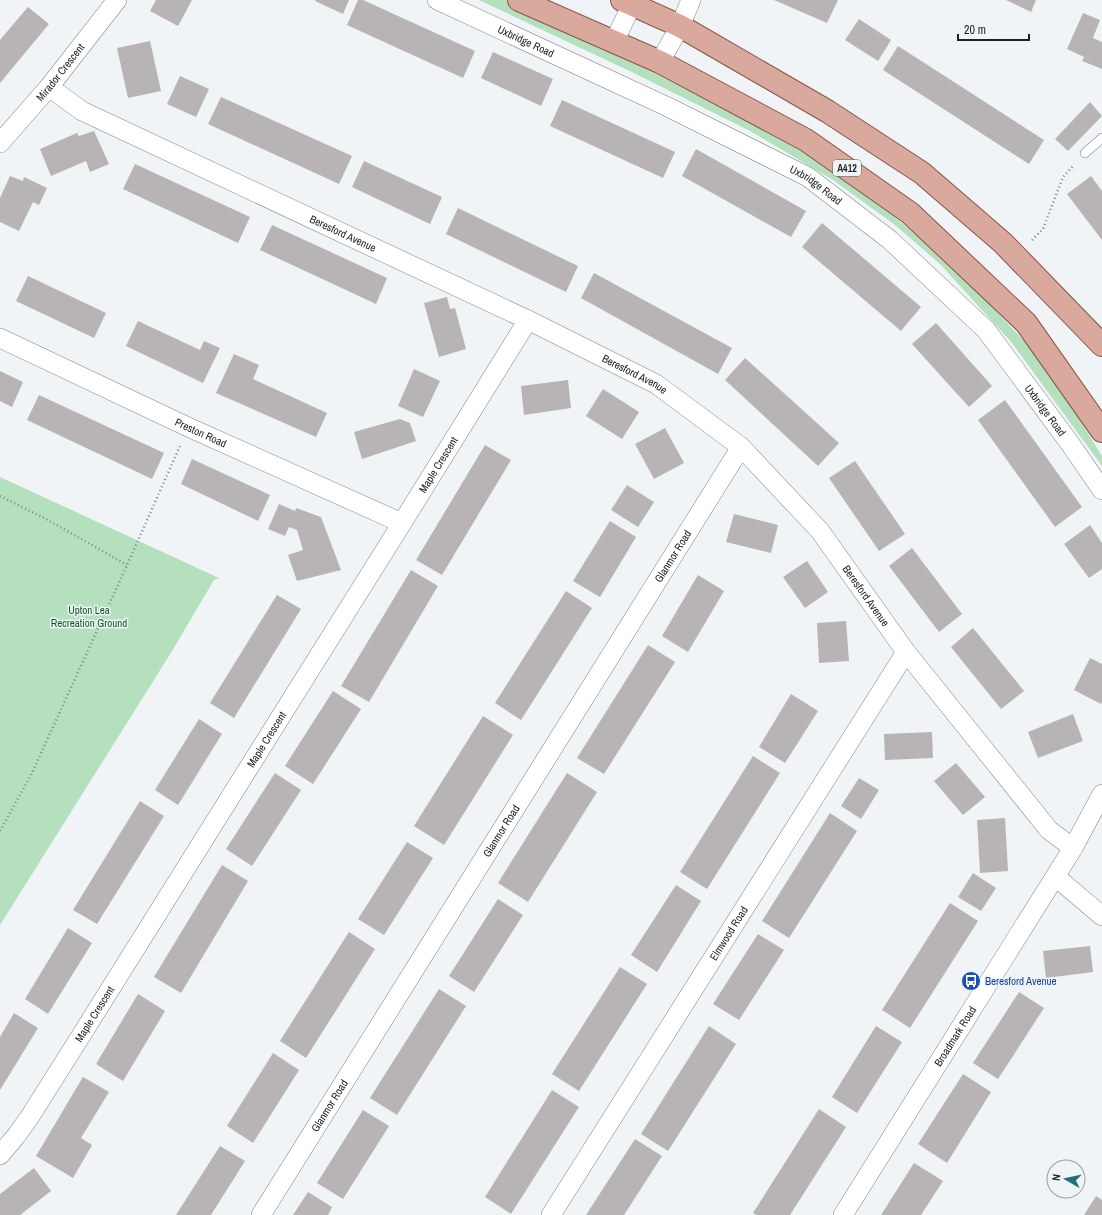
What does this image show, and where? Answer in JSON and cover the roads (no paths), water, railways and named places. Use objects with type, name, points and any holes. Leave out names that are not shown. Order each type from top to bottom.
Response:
[{"type":"main road","name":"A412","points":[[519,0],[660,62],[806,140],[910,213],[1026,323],[1102,431]]},
{"type":"main road","points":[[629,1],[680,26],[827,110],[922,173],[1003,243],[1102,345]]},
{"type":"street","name":"Mirador Crescent","points":[[0,143],[49,87],[117,0]]},
{"type":"street","name":"Uxbridge Road","points":[[437,0],[668,107],[808,177],[890,240],[986,330],[1071,445],[1102,490]]},
{"type":"street","points":[[660,62],[680,26],[691,0]]},
{"type":"street","points":[[614,42],[629,1]]},
{"type":"street","name":"Beresford Avenue","points":[[49,87],[82,111],[528,320],[656,384],[740,447],[820,531],[906,652],[1049,830],[1073,848]]},
{"type":"street","name":"Maple Crescent","points":[[0,1155],[29,1118],[528,320]]},
{"type":"street","name":"Preston Road","points":[[0,338],[188,427],[402,523]]},
{"type":"street","name":"Glanmor Road","points":[[261,1215],[740,447]]},
{"type":"street","name":"Elmwood Road","points":[[551,1215],[906,652]]},
{"type":"street","name":"Broadmark Road","points":[[843,1215],[1056,876],[1102,794]]},
{"type":"street","points":[[1056,876],[1102,916]]},
{"type":"lane","points":[[1085,153],[1102,138]]},
{"type":"place","name":"Beresford Avenue","points":[[971,981]]},
{"type":"park label","name":"Upton Lea Recreation Ground","points":[[89,616]]}]
